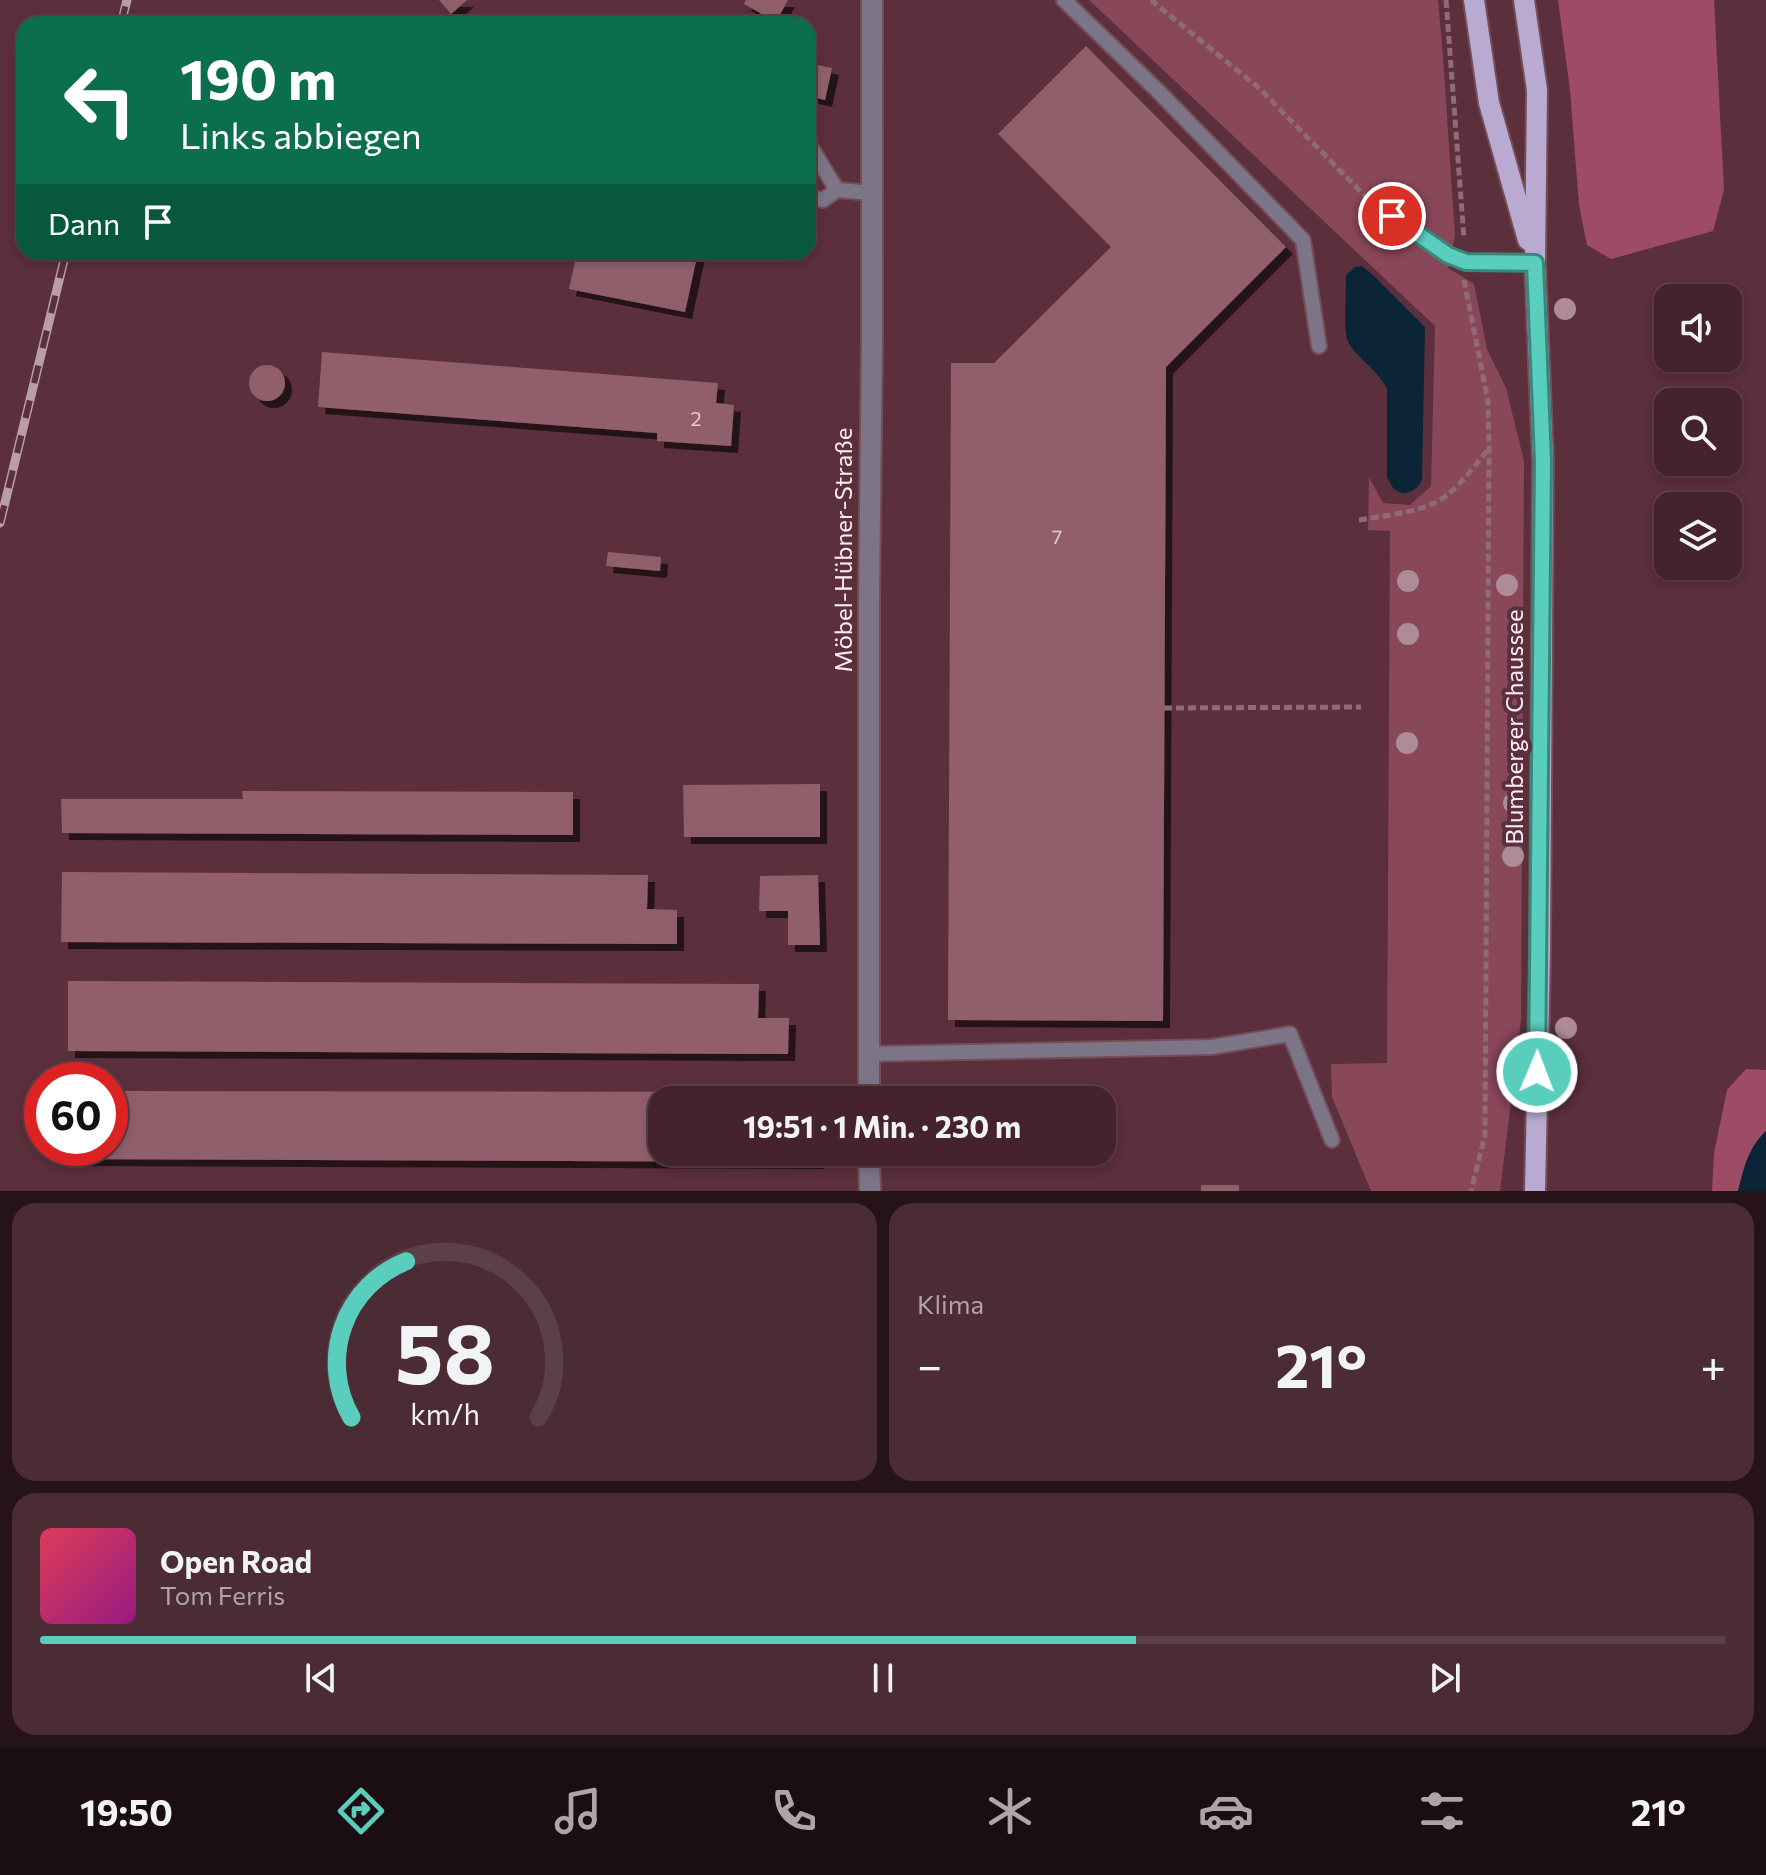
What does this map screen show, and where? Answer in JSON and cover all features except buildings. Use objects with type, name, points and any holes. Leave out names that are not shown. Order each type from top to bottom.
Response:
[{"type":"main road","name":"Blumberger Chaussee","points":[[1474,0],[1489,103],[1535,263]]},
{"type":"main road","name":"Blumberger Chaussee","points":[[1524,0],[1537,90],[1535,263],[1543,461],[1535,1191]]},
{"type":"street","name":"Möbel-Hübner-Straße","points":[[869,1086],[872,0]]},
{"type":"street","points":[[869,1166],[870,1191]]},
{"type":"lane","points":[[1064,0],[1303,240],[1319,346]]},
{"type":"lane","points":[[816,156],[837,190]]},
{"type":"lane","points":[[816,199],[823,200],[837,190],[873,193]]},
{"type":"lane","points":[[1392,216],[1448,255],[1466,262],[1535,263]]},
{"type":"lane","points":[[868,1054],[1212,1047],[1290,1034],[1332,1140]]},
{"type":"path","points":[[1151,0],[1259,88],[1366,197],[1392,216]]},
{"type":"path","points":[[1446,0],[1466,262],[1464,283],[1488,401],[1489,448],[1485,1135],[1471,1191]]},
{"type":"path","points":[[1359,520],[1423,508],[1440,501],[1489,448]]},
{"type":"path","points":[[1164,708],[1361,707]]},
{"type":"shaded area","points":[[1089,0],[1438,0],[1455,236],[1448,268],[1474,284],[1487,349],[1506,388],[1524,461],[1521,1020],[1500,1191],[1371,1191],[1332,1097],[1331,1064],[1387,1063],[1390,531],[1368,530],[1369,477],[1383,503],[1410,505],[1431,486],[1435,326]]},
{"type":"shaded area","points":[[1558,0],[1714,0],[1724,190],[1713,231],[1611,259],[1587,245],[1579,205],[1570,90]]},
{"type":"shaded area","points":[[1746,1069],[1766,1070],[1766,1131],[1751,1151],[1738,1191],[1712,1191],[1714,1153],[1727,1090]]},
{"type":"water","points":[[1362,266],[1425,327],[1422,479],[1415,489],[1407,493],[1394,489],[1387,477],[1387,389],[1347,339],[1346,275],[1355,267]]},
{"type":"water","points":[[1766,1131],[1766,1191],[1738,1191],[1751,1151]]},
{"type":"railway","points":[[123,16],[127,0]]},
{"type":"railway","points":[[0,523],[64,260]]},
{"type":"route","points":[[1392,216],[1448,255],[1466,262],[1535,263],[1543,461],[1537,1072]]}]
